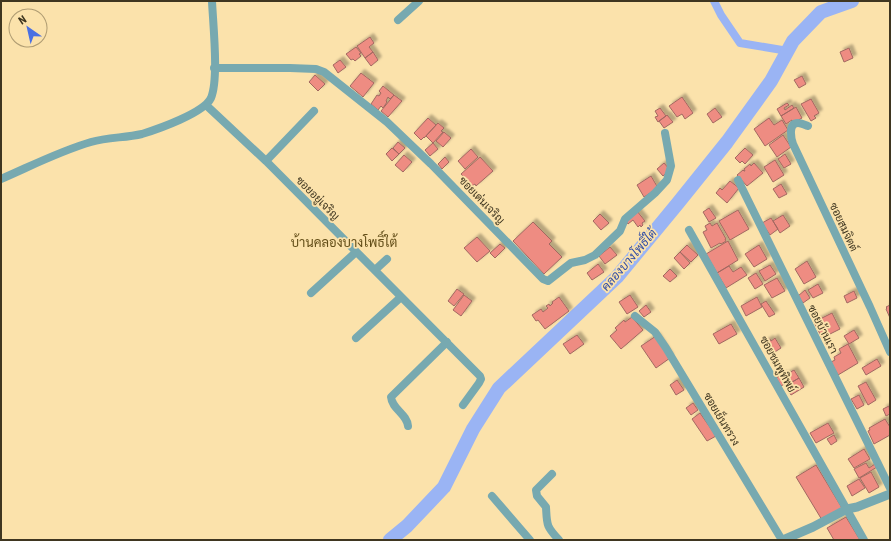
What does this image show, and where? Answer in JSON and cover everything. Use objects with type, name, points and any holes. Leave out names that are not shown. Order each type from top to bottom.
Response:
[{"type":"street","points":[[1,179],[91,142],[141,134],[160,128],[183,118],[206,105],[214,90],[212,1]]},
{"type":"street","points":[[398,20],[420,1]]},
{"type":"street","name":"ซอยเด่นเจริญ","points":[[214,68],[290,68],[316,69],[324,72],[387,122],[431,164],[543,278],[548,281],[571,262],[585,260],[594,255],[620,231],[625,219],[656,193],[667,180],[671,166],[666,133]]},
{"type":"street","name":"ซอยอยู่เจริญ","points":[[206,105],[266,161],[480,376],[481,380],[463,405]]},
{"type":"street","points":[[266,161],[314,111]]},
{"type":"street","name":"ซอยสมจิตต์","points":[[808,126],[798,123],[792,126],[791,137],[793,144],[890,352]]},
{"type":"street","name":"ซอยบ้านเรา","points":[[738,180],[890,488]]},
{"type":"street","name":"ซอยชมพูทิพย์","points":[[689,230],[864,540]]},
{"type":"street","points":[[312,293],[356,252]]},
{"type":"street","points":[[375,270],[387,259]]},
{"type":"street","points":[[356,338],[401,297]]},
{"type":"street","name":"ซอยเย็นทรวง","points":[[635,316],[655,332],[666,348],[783,540]]},
{"type":"street","points":[[408,426],[408,422],[395,406],[391,397],[447,342]]},
{"type":"street","points":[[552,474],[536,490],[537,496],[546,507],[546,523],[549,530],[559,540]]},
{"type":"street","points":[[783,540],[813,527],[847,509],[857,507],[890,494]]},
{"type":"street","points":[[492,496],[530,540]]},
{"type":"building","points":[[370,37],[374,43],[369,47],[373,52],[365,58],[357,46]]},
{"type":"building","points":[[356,47],[361,53],[359,54],[361,56],[355,61],[353,59],[351,60],[346,54]]},
{"type":"building","points":[[849,48],[853,58],[844,62],[840,52]]},
{"type":"building","points":[[373,52],[378,60],[371,66],[365,58]]},
{"type":"building","points":[[340,60],[346,67],[338,73],[333,65]]},
{"type":"building","points":[[361,73],[374,83],[363,97],[350,86]]},
{"type":"building","points":[[315,75],[325,84],[318,91],[309,82]]},
{"type":"building","points":[[802,76],[806,84],[799,88],[794,80]]},
{"type":"building","points":[[383,86],[394,95],[390,99],[388,97],[383,108],[381,106],[378,110],[371,104],[377,95],[379,96],[381,93],[379,91]]},
{"type":"building","points":[[394,95],[402,101],[388,117],[381,111]]},
{"type":"building","points":[[682,97],[693,113],[685,119],[682,114],[677,117],[669,106]]},
{"type":"building","points":[[811,99],[819,113],[814,116],[816,118],[811,121],[801,104]]},
{"type":"building","points":[[787,103],[789,105],[784,108],[785,110],[792,105],[794,108],[781,116],[777,109]]},
{"type":"building","points":[[796,107],[802,118],[793,123],[792,120],[786,124],[781,116]]},
{"type":"building","points":[[660,108],[666,116],[658,122],[655,117],[658,116],[655,111]]},
{"type":"building","points":[[715,108],[722,117],[713,123],[707,114]]},
{"type":"building","points":[[667,115],[673,122],[664,128],[659,121]]},
{"type":"building","points":[[428,118],[436,125],[421,140],[414,133]]},
{"type":"building","points":[[769,118],[774,125],[782,120],[788,130],[765,146],[754,129]]},
{"type":"building","points":[[438,123],[444,128],[441,131],[443,132],[433,143],[426,136]]},
{"type":"building","points":[[444,132],[451,138],[443,147],[436,141]]},
{"type":"building","points":[[783,135],[791,147],[777,157],[769,145]]},
{"type":"building","points":[[398,142],[405,148],[399,154],[393,148]]},
{"type":"building","points":[[433,143],[438,149],[430,156],[425,150]]},
{"type":"building","points":[[392,148],[399,154],[392,161],[386,154]]},
{"type":"building","points":[[745,148],[753,155],[745,164],[742,161],[740,163],[735,158]]},
{"type":"building","points":[[471,149],[478,157],[465,169],[458,161]]},
{"type":"building","points":[[785,154],[791,164],[784,168],[778,159]]},
{"type":"building","points":[[404,155],[412,162],[403,172],[395,165]]},
{"type":"building","points":[[445,157],[449,162],[442,169],[438,164]]},
{"type":"building","points":[[480,157],[493,171],[476,186],[475,184],[472,186],[461,174]]},
{"type":"building","points":[[775,160],[784,175],[773,182],[764,167]]},
{"type":"building","points":[[664,163],[670,170],[663,176],[657,169]]},
{"type":"building","points":[[754,163],[763,173],[747,186],[737,175],[743,170],[745,171],[744,169],[750,164],[751,166]]},
{"type":"building","points":[[651,176],[658,188],[644,197],[637,185]]},
{"type":"building","points":[[730,181],[739,188],[727,203],[716,193],[720,188],[722,190]]},
{"type":"building","points":[[781,184],[787,194],[779,198],[773,189]]},
{"type":"building","points":[[709,208],[716,218],[709,222],[703,212]]},
{"type":"building","points":[[738,210],[749,229],[730,240],[719,221]]},
{"type":"building","points":[[637,211],[645,221],[642,223],[643,225],[641,227],[640,225],[638,227],[633,220],[628,224],[625,220]]},
{"type":"building","points":[[600,214],[609,223],[601,230],[593,221]]},
{"type":"building","points":[[783,215],[790,226],[780,233],[773,221]]},
{"type":"building","points":[[771,218],[778,229],[770,235],[762,223]]},
{"type":"building","points":[[533,222],[552,241],[549,244],[562,257],[544,274],[513,241]]},
{"type":"building","points":[[710,223],[712,226],[717,223],[726,239],[726,241],[721,244],[720,243],[711,248],[703,232],[707,230],[705,226]]},
{"type":"building","points":[[477,237],[490,251],[477,262],[464,248]]},
{"type":"building","points":[[728,241],[738,260],[717,273],[706,254]]},
{"type":"building","points":[[500,244],[505,248],[495,258],[490,253]]},
{"type":"building","points":[[687,245],[698,255],[691,262],[680,252]]},
{"type":"building","points":[[759,245],[767,259],[754,267],[745,254]]},
{"type":"building","points":[[610,247],[617,255],[605,264],[599,256]]},
{"type":"building","points":[[680,252],[690,263],[684,269],[674,258]]},
{"type":"building","points":[[807,261],[816,277],[804,284],[795,269]]},
{"type":"building","points":[[598,264],[604,272],[592,280],[587,273]]},
{"type":"building","points":[[770,265],[776,274],[765,281],[759,271]]},
{"type":"building","points":[[729,266],[733,272],[741,267],[747,275],[726,288],[717,273]]},
{"type":"building","points":[[670,269],[677,276],[670,282],[663,276]]},
{"type":"building","points":[[756,273],[763,284],[755,289],[748,278]]},
{"type":"building","points":[[777,278],[785,291],[772,298],[764,285]]},
{"type":"building","points":[[818,284],[823,293],[813,298],[808,290]]},
{"type":"building","points":[[457,289],[464,294],[454,306],[448,301]]},
{"type":"building","points":[[805,290],[810,298],[803,303],[798,296]]},
{"type":"building","points":[[854,291],[857,298],[847,303],[844,296]]},
{"type":"building","points":[[464,295],[472,301],[461,316],[453,310]]},
{"type":"building","points":[[630,295],[638,307],[627,314],[619,302]]},
{"type":"building","points":[[559,297],[569,311],[545,329],[532,315],[541,309],[543,312],[548,308],[546,306],[549,304],[550,306],[553,303],[552,302]]},
{"type":"building","points":[[757,297],[762,307],[746,316],[741,306]]},
{"type":"building","points":[[766,301],[775,314],[769,317],[761,304]]},
{"type":"building","points":[[646,305],[651,312],[644,317],[639,311]]},
{"type":"building","points":[[890,305],[890,318],[886,307]]},
{"type":"building","points":[[832,313],[840,329],[822,338],[814,322]]},
{"type":"building","points":[[632,317],[643,330],[621,349],[610,336],[617,330],[615,328],[624,320],[625,322]]},
{"type":"building","points":[[731,324],[737,334],[719,344],[713,334]]},
{"type":"building","points":[[854,330],[859,338],[849,344],[844,336]]},
{"type":"building","points":[[577,335],[584,344],[570,354],[563,344]]},
{"type":"building","points":[[656,336],[670,358],[656,368],[641,346]]},
{"type":"building","points":[[775,338],[781,348],[770,355],[763,343],[770,339],[771,341]]},
{"type":"building","points":[[848,344],[858,363],[838,375],[831,362],[835,360],[834,357],[841,353],[839,349]]},
{"type":"building","points":[[877,359],[881,366],[866,375],[862,368]]},
{"type":"building","points":[[794,370],[799,378],[789,384],[785,375]]},
{"type":"building","points":[[783,374],[788,382],[781,386],[776,378]]},
{"type":"building","points":[[799,378],[804,387],[791,395],[785,386]]},
{"type":"building","points":[[677,380],[684,390],[676,395],[670,385]]},
{"type":"building","points":[[866,382],[876,400],[868,405],[858,386]]},
{"type":"building","points":[[859,395],[864,405],[857,409],[851,399]]},
{"type":"building","points":[[693,403],[698,410],[691,415],[686,408]]},
{"type":"building","points":[[889,406],[890,414],[886,416],[883,409]]},
{"type":"building","points":[[700,413],[716,436],[707,441],[692,419]]},
{"type":"building","points":[[885,419],[890,427],[890,435],[874,444],[868,431],[870,430],[869,428]]},
{"type":"building","points":[[828,423],[834,433],[816,443],[810,433]]},
{"type":"building","points":[[834,435],[837,441],[831,445],[827,439]]},
{"type":"building","points":[[864,449],[870,459],[854,468],[848,459]]},
{"type":"building","points":[[866,463],[869,468],[875,464],[877,467],[859,478],[854,469]]},
{"type":"building","points":[[816,465],[842,508],[822,520],[796,477]]},
{"type":"building","points":[[871,472],[879,487],[869,493],[860,478]]},
{"type":"building","points":[[859,479],[865,488],[852,496],[847,486]]},
{"type":"building","points":[[846,517],[860,540],[834,540],[827,528]]},
{"type":"waterway","points":[[714,1],[721,15],[740,43],[788,51]]},
{"type":"waterway","name":"คลองบางโพธิ์ใต้","points":[[390,540],[407,526],[444,487],[473,429],[499,388],[617,277],[678,203],[727,142],[771,81],[793,41],[821,12],[852,1]]},
{"type":"district","name":"บ้านคลองบางโพธิ์ใต้","points":[[344,242]]}]
